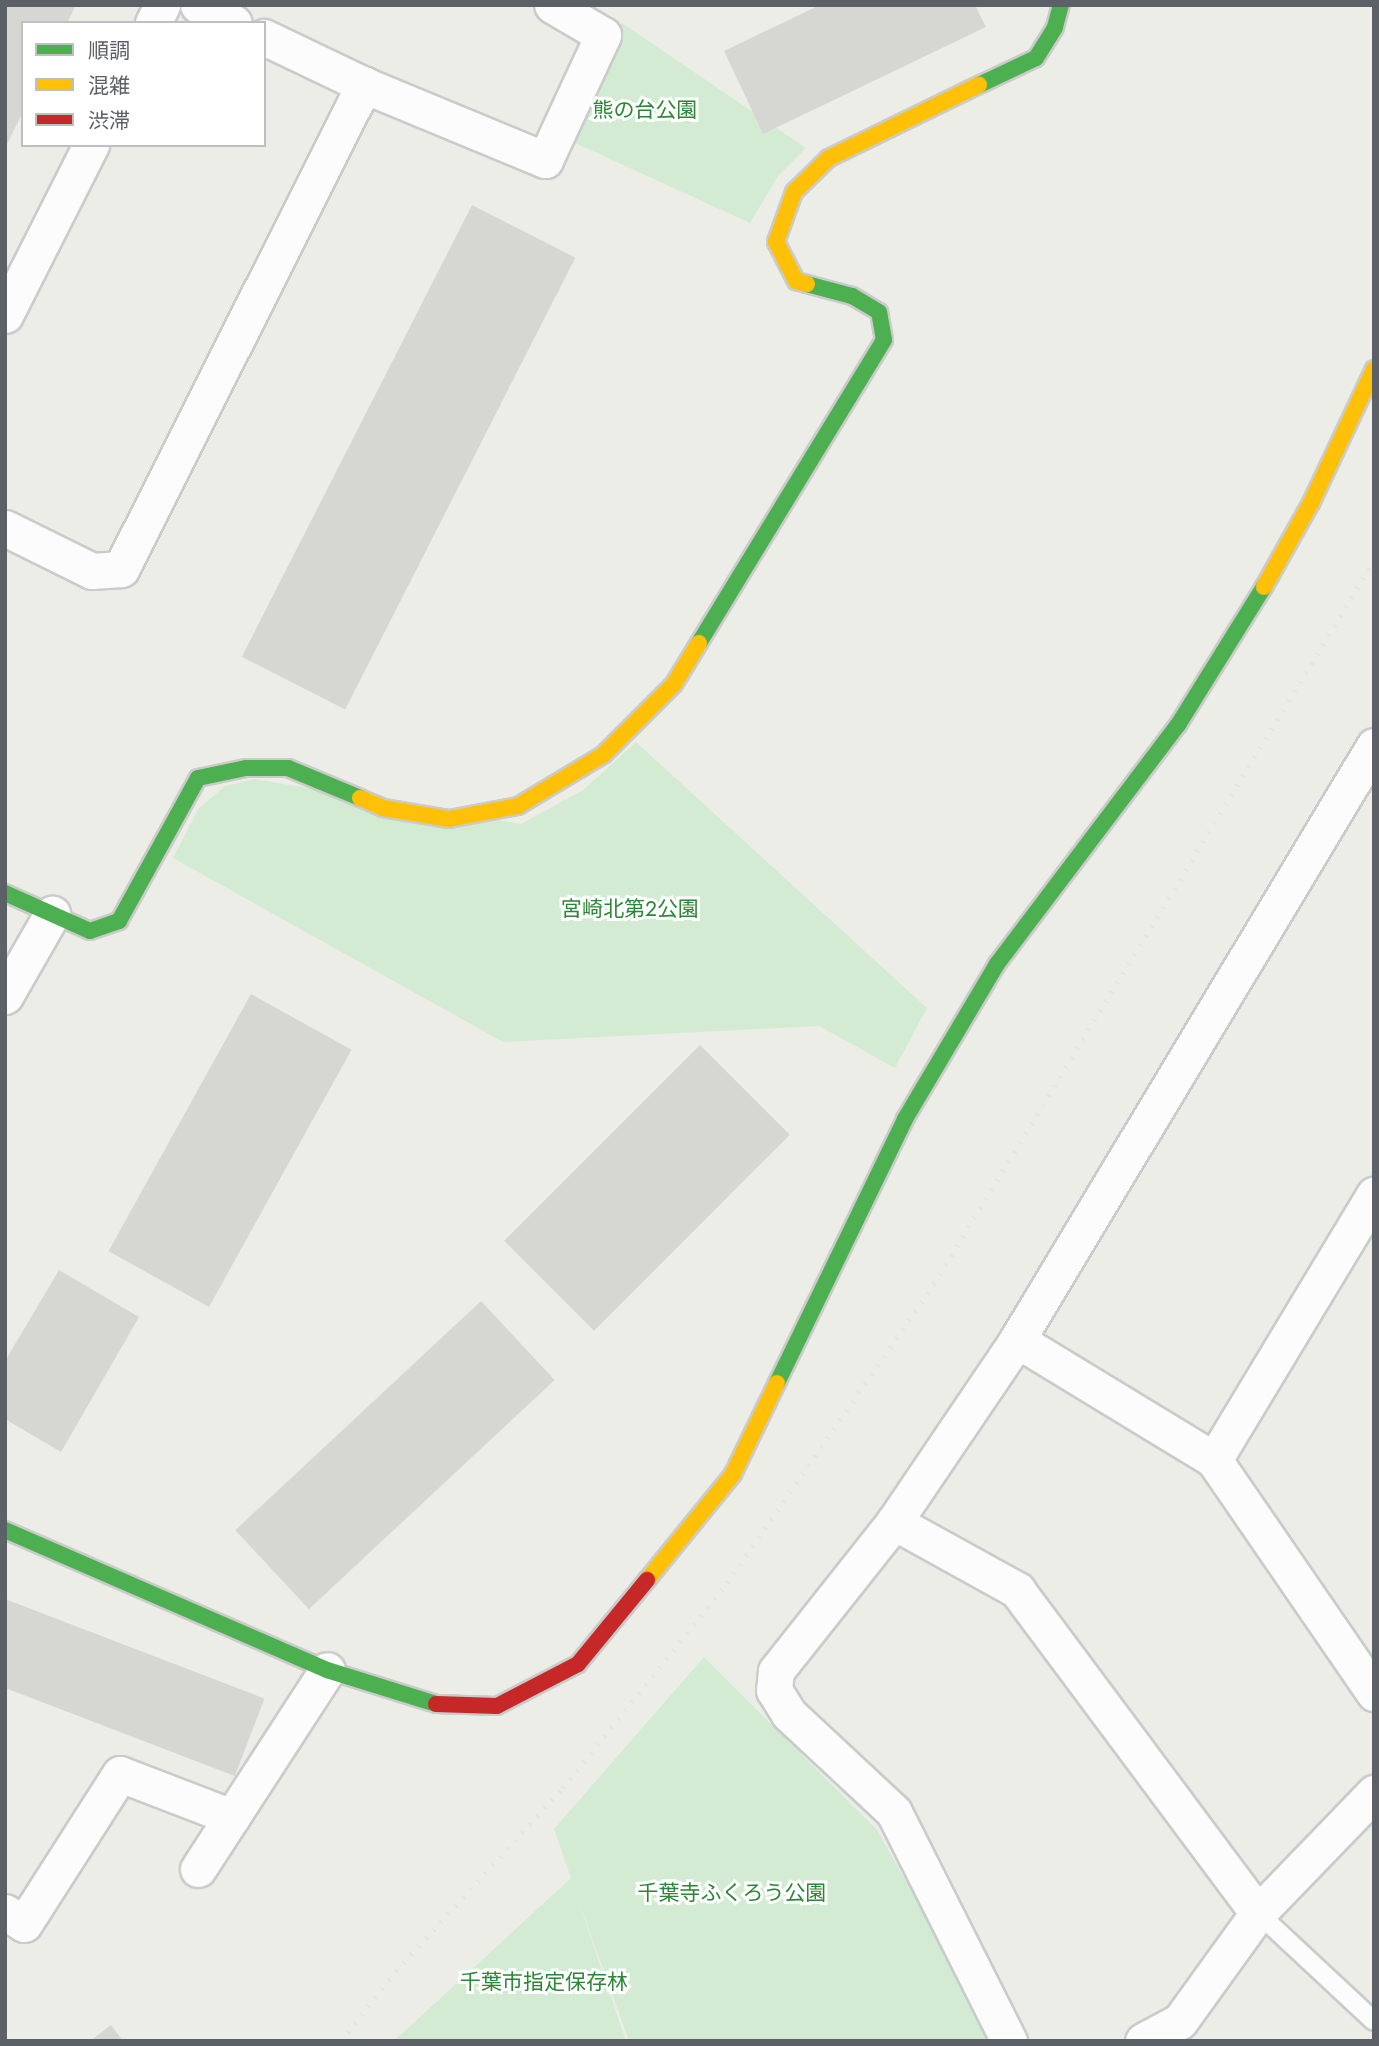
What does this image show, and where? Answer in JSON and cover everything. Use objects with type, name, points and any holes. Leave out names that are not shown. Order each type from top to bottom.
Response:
[{"type":"street","points":[[154,21],[162,5]]},
{"type":"street","points":[[198,5],[230,21]]},
{"type":"street","points":[[266,38],[364,85],[545,160],[603,35],[552,5]]},
{"type":"street","points":[[5,893],[90,931],[119,920],[198,778],[246,768],[288,768],[383,808],[449,819],[518,806],[603,755],[674,684],[884,340],[879,312],[852,296],[796,281],[776,242],[794,191],[830,158],[1036,58],[1055,27],[1061,5]]},
{"type":"street","points":[[5,528],[92,571],[121,569],[364,85]]},
{"type":"street","points":[[5,316],[90,147]]},
{"type":"street","points":[[5,1530],[327,1670],[442,1705],[497,1706],[578,1664],[614,1625],[733,1474],[905,1119],[997,964],[1178,725],[1253,606],[1311,503],[1374,369]]},
{"type":"street","points":[[1009,2041],[894,1812],[789,1714],[774,1690],[776,1671],[894,1522],[1017,1340],[1370,759]]},
{"type":"street","points":[[5,996],[52,914]]},
{"type":"street","points":[[1214,1460],[1374,1195]]},
{"type":"street","points":[[1017,1340],[1214,1460],[1374,1693]]},
{"type":"street","points":[[894,1522],[1017,1590],[1258,1913]]},
{"type":"street","points":[[198,1869],[327,1670]]},
{"type":"street","points":[[5,1912],[24,1924],[120,1774],[232,1817]]},
{"type":"street","points":[[1143,2041],[1180,2021],[1258,1913],[1374,1793]]},
{"type":"lane","points":[[1258,1913],[1374,2021]]},
{"type":"green space","name":"熊の台公園","points":[[622,23],[806,148],[778,176],[750,223],[564,138]]},
{"type":"green space","name":"宮崎北第2公園","points":[[636,742],[927,1008],[895,1068],[819,1026],[503,1042],[173,858],[199,808],[225,786],[254,779],[521,824],[583,790]]},
{"type":"green space","name":"千葉寺ふくろう公園","points":[[704,1657],[877,1830],[996,2041],[629,2041],[576,1894],[626,2041],[394,2041],[571,1878],[554,1829]]},
{"type":"building","points":[[5,5],[76,5],[68,21],[21,21],[21,116],[5,148]]},
{"type":"building","points":[[820,5],[975,5],[986,27],[763,134],[724,51]]},
{"type":"building","points":[[472,205],[575,258],[345,709],[242,657]]},
{"type":"building","points":[[251,994],[352,1050],[209,1307],[108,1251]]},
{"type":"building","points":[[700,1045],[790,1135],[594,1331],[504,1241]]},
{"type":"building","points":[[59,1270],[139,1317],[61,1452],[5,1419],[5,1361]]},
{"type":"building","points":[[481,1301],[555,1380],[309,1609],[235,1530]]},
{"type":"building","points":[[5,1599],[265,1699],[235,1776],[5,1688]]},
{"type":"building","points":[[111,2025],[123,2041],[90,2041]]},
{"type":"railway","points":[[341,2041],[396,1971],[563,1788],[727,1583],[934,1284],[1374,561]]},
{"type":"traffic: fast","points":[[979,85],[1036,58],[1055,27],[1061,5]]},
{"type":"traffic: fast","points":[[699,643],[884,340],[879,312],[852,296],[807,284]]},
{"type":"traffic: fast","points":[[777,1383],[905,1119],[997,964],[1178,725],[1264,587]]},
{"type":"traffic: fast","points":[[5,893],[90,931],[119,921],[198,778],[246,768],[288,768],[360,798]]},
{"type":"traffic: fast","points":[[5,1530],[327,1670],[436,1704]]},
{"type":"traffic: slow","points":[[807,284],[796,281],[776,242],[794,192],[829,158],[979,85]]},
{"type":"traffic: slow","points":[[1264,587],[1311,503],[1374,369]]},
{"type":"traffic: slow","points":[[360,798],[383,808],[449,819],[518,806],[603,755],[674,684],[699,643]]},
{"type":"traffic: slow","points":[[647,1580],[733,1474],[777,1383]]},
{"type":"traffic: jam","points":[[436,1704],[497,1706],[578,1664],[647,1580]]},
{"type":"park label","name":"千葉市指定保存林","points":[[544,1982]]}]
